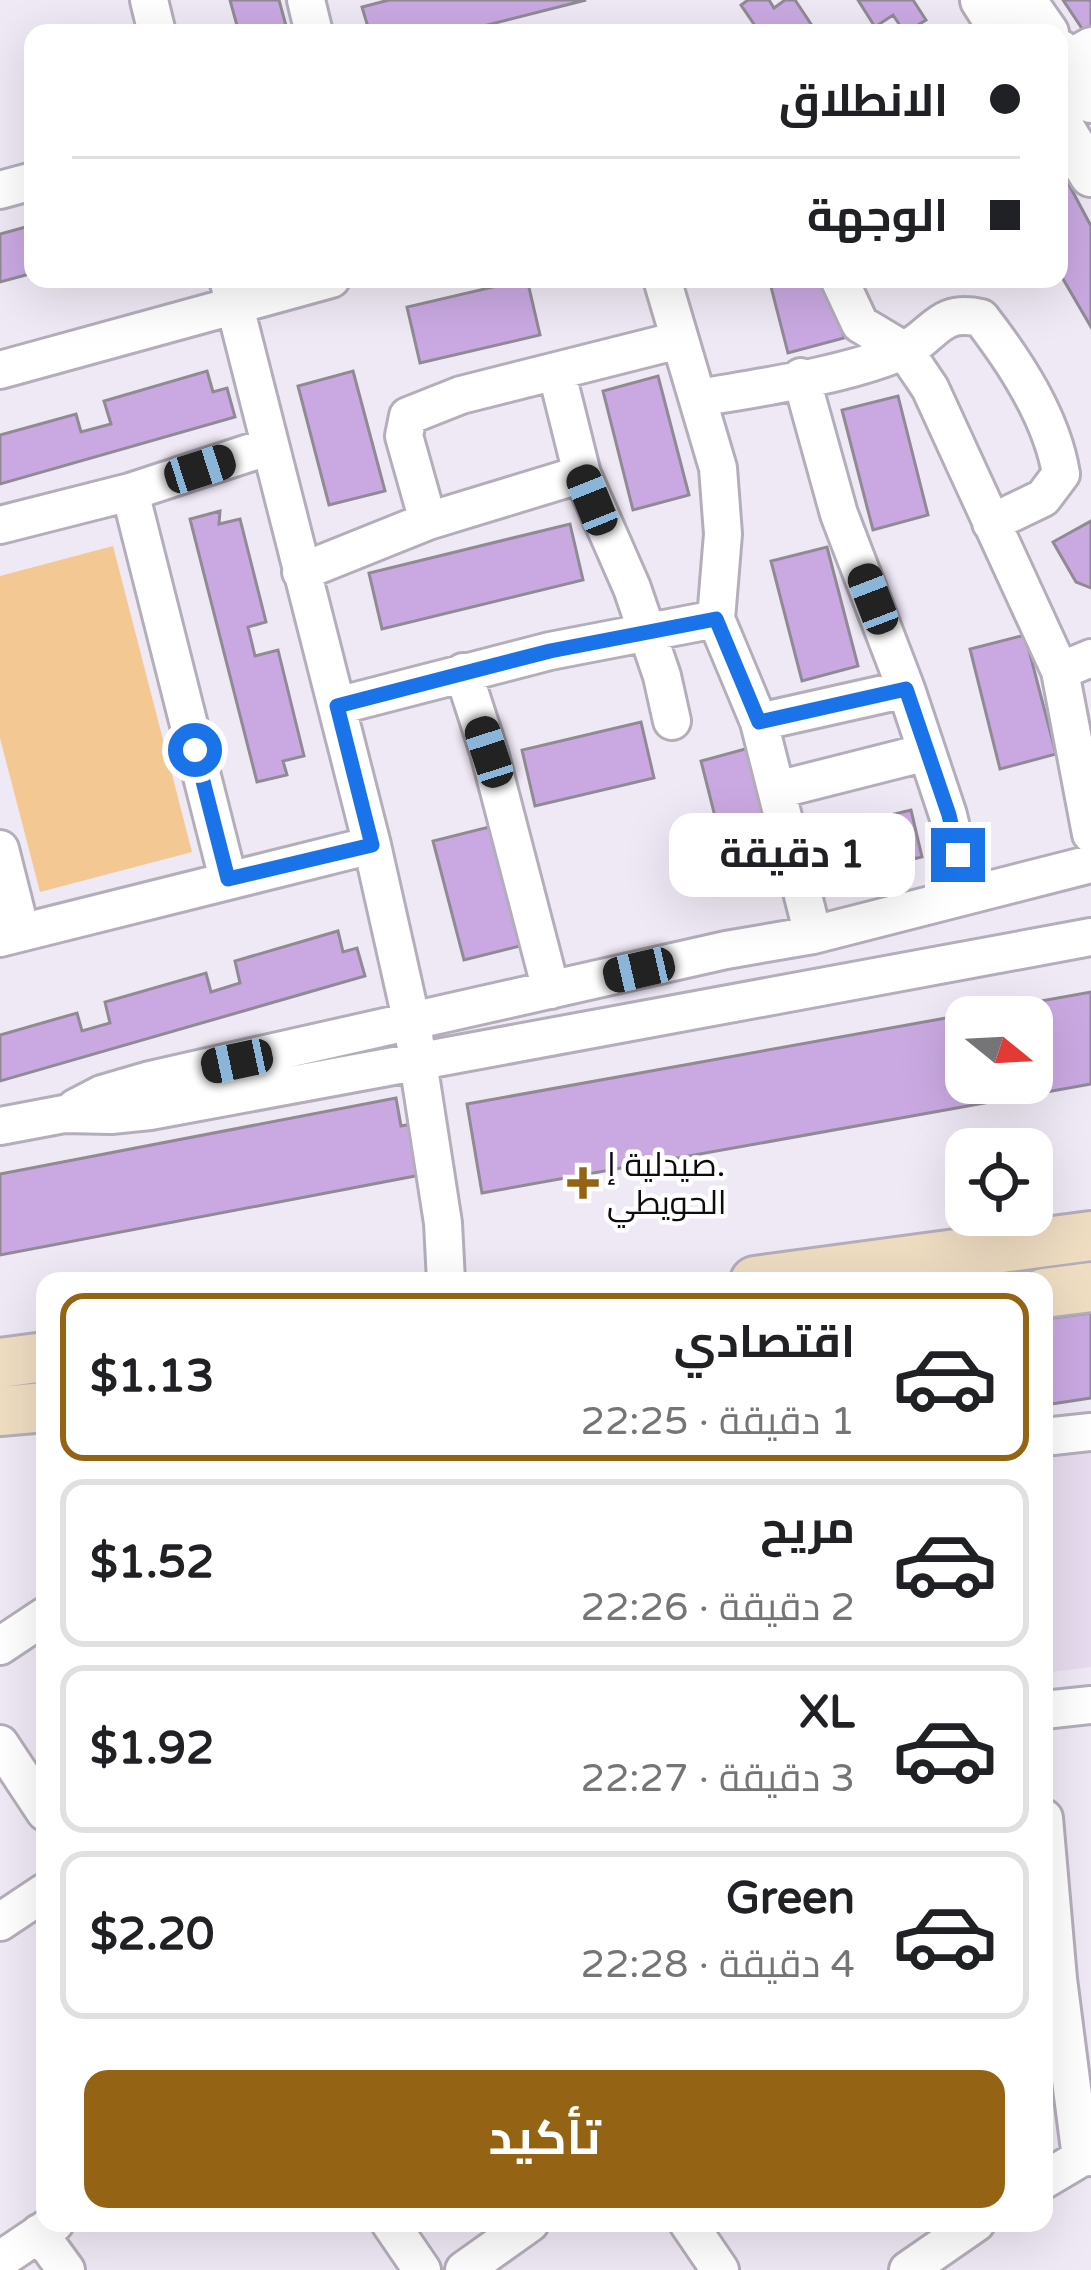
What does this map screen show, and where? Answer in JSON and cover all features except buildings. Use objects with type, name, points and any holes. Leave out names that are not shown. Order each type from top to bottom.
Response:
[{"type":"main road","points":[[822,1272],[1091,1236]]},
{"type":"main road","points":[[1053,1292],[1091,1287]]},
{"type":"main road","points":[[0,1363],[36,1358]]},
{"type":"main road","points":[[0,1411],[36,1408]]},
{"type":"street","points":[[1024,0],[1043,24]]},
{"type":"street","points":[[1068,57],[1091,101]]},
{"type":"street","points":[[1068,137],[1091,175]]},
{"type":"street","points":[[665,288],[718,468],[722,505],[716,619],[759,722],[812,935]]},
{"type":"street","points":[[843,288],[860,324],[904,351],[930,388],[991,523],[1076,665],[1091,834]]},
{"type":"street","points":[[0,370],[232,291],[412,1022],[443,1223],[446,1272]]},
{"type":"street","points":[[700,398],[904,351],[938,323],[959,313],[981,318],[1029,389],[1058,451],[1061,474],[1043,498],[991,523]]},
{"type":"street","points":[[428,521],[404,436],[408,416],[461,395],[679,340]]},
{"type":"street","points":[[557,374],[582,474],[648,634],[672,721]]},
{"type":"street","points":[[801,377],[839,514],[949,815],[968,895]]},
{"type":"street","points":[[0,525],[130,492],[271,446]]},
{"type":"street","points":[[301,572],[428,521],[582,474]]},
{"type":"street","points":[[130,492],[228,879]]},
{"type":"street","points":[[337,706],[550,651],[716,619]]},
{"type":"street","points":[[463,672],[489,752],[551,990]]},
{"type":"street","points":[[759,722],[906,689]]},
{"type":"street","points":[[777,790],[927,752]]},
{"type":"street","points":[[0,850],[10,935],[372,845]]},
{"type":"street","points":[[64,1114],[102,1094],[150,1080],[726,950],[812,935],[1091,864]]},
{"type":"street","points":[[0,1126],[64,1114],[150,1111],[1091,937]]},
{"type":"street","points":[[1053,1436],[1091,1432]]},
{"type":"street","points":[[0,1646],[36,1622]]},
{"type":"street","points":[[1053,1710],[1091,1705]]},
{"type":"street","points":[[0,1744],[36,1798]]},
{"type":"street","points":[[0,1922],[36,1898]]},
{"type":"street","points":[[1053,1990],[1086,2157],[1053,2175]]},
{"type":"street","points":[[0,2260],[41,2232]]},
{"type":"street","points":[[49,2232],[66,2270]]},
{"type":"street","points":[[396,2232],[422,2270]]},
{"type":"street","points":[[464,2270],[517,2232]]},
{"type":"street","points":[[694,2232],[720,2270]]},
{"type":"street","points":[[908,2270],[963,2232]]},
{"type":"shaded area","points":[[113,546],[192,852],[40,892],[0,738],[0,576]]},
{"type":"shaded area","points":[[1091,1441],[1091,1667],[1053,1672],[1053,1445]]},
{"type":"place","name":"صيدلية إ. الحويطي","points":[[583,1183]]},
{"type":"route","points":[[195,750],[228,879],[372,845],[337,706],[550,651],[716,619],[759,722],[906,689],[958,855]]}]
